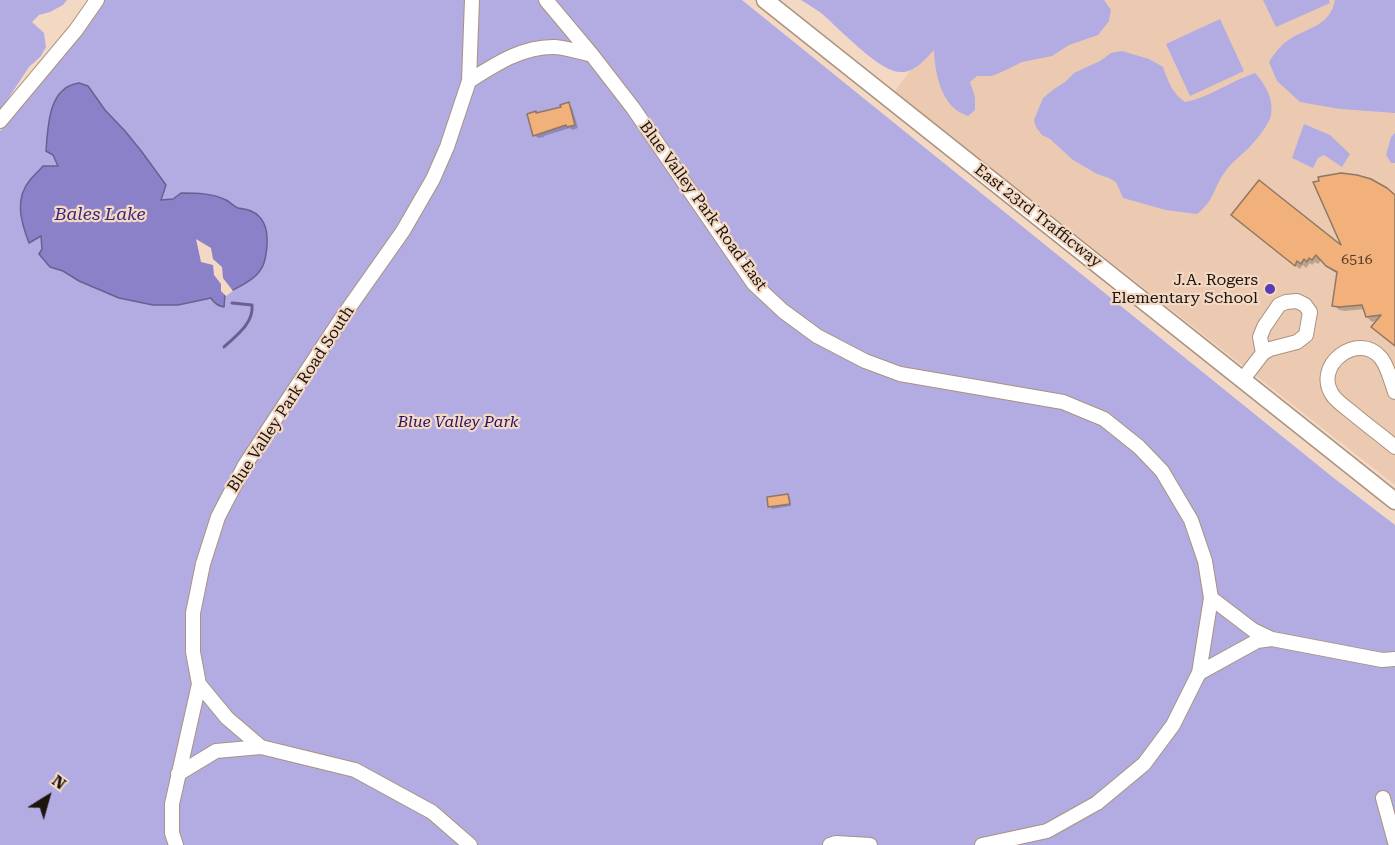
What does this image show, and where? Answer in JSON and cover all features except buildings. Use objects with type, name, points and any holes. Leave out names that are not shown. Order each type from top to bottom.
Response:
[{"type":"main road","name":"East 23rd Trafficway","points":[[765,0],[1393,495]]},
{"type":"street","points":[[0,122],[76,30],[97,0]]},
{"type":"street","name":"Blue Valley Park Road South","points":[[176,845],[172,833],[172,804],[199,684],[193,652],[194,613],[203,564],[218,517],[245,465],[341,319],[404,231],[433,179],[447,147],[469,81],[472,0]]},
{"type":"street","name":"Blue Valley Park Road East","points":[[546,0],[633,108],[754,284],[783,311],[817,336],[865,361],[900,374],[1063,402],[1104,420],[1139,447],[1162,471],[1191,520],[1205,561],[1211,598],[1199,673],[1173,725],[1144,764],[1097,803],[1047,831],[982,845]]},
{"type":"street","points":[[469,81],[504,60],[540,48],[558,47],[592,55]]},
{"type":"street","points":[[1395,392],[1380,357],[1360,348],[1349,350],[1338,356],[1331,364],[1327,374],[1333,395],[1395,447]]},
{"type":"street","points":[[1244,379],[1263,353]]},
{"type":"street","points":[[1211,598],[1253,630],[1272,639],[1382,660],[1395,659]]},
{"type":"street","points":[[1199,673],[1257,641],[1272,639]]},
{"type":"street","points":[[199,684],[227,718],[261,747]]},
{"type":"street","points":[[178,774],[216,751],[261,747],[355,770],[432,812],[470,845]]},
{"type":"street","points":[[1383,798],[1395,842]]},
{"type":"street","points":[[830,845],[836,843],[870,845]]},
{"type":"shaded area","name":"J.A. Rogers Elementary School","points":[[964,0],[1395,0],[1395,485],[894,92]]},
{"type":"green space","points":[[0,0],[67,0],[50,12],[39,15],[32,22],[44,33],[46,47],[41,56],[29,67],[0,111]]},
{"type":"green space","name":"Blue Valley Park","points":[[102,0],[742,0],[1395,525],[1395,845],[0,845],[0,131]]},
{"type":"green space","points":[[801,0],[1104,0],[1111,10],[1109,21],[1098,35],[1069,45],[1052,56],[1022,62],[992,76],[977,76],[970,82],[975,97],[975,110],[968,116],[956,110],[945,97],[937,74],[934,50],[919,65],[910,70],[900,72],[891,70],[870,57],[821,13]]},
{"type":"green space","points":[[1263,0],[1329,0],[1330,3],[1276,27]]},
{"type":"green space","points":[[1335,0],[1395,0],[1395,113],[1340,109],[1300,102],[1277,81],[1269,62],[1273,56],[1287,41],[1323,21],[1332,9]]},
{"type":"green space","points":[[1220,19],[1244,71],[1190,96],[1166,44]]},
{"type":"green space","points":[[1122,51],[1149,59],[1163,67],[1174,91],[1185,102],[1202,97],[1255,73],[1268,92],[1272,109],[1266,125],[1259,137],[1228,168],[1211,199],[1197,214],[1166,210],[1123,198],[1116,182],[1073,160],[1050,139],[1042,135],[1036,127],[1034,120],[1043,98],[1074,73],[1100,61],[1111,53]]},
{"type":"green space","points":[[1304,124],[1330,135],[1350,154],[1342,167],[1324,155],[1318,158],[1313,168],[1292,158]]},
{"type":"green space","points":[[1395,133],[1395,163],[1391,163],[1386,155],[1391,137]]},
{"type":"water","name":"Bales Lake","points":[[79,83],[88,86],[166,185],[161,200],[173,199],[181,193],[210,195],[226,200],[238,208],[251,211],[260,217],[266,230],[267,241],[263,266],[252,279],[225,295],[224,307],[216,304],[211,298],[178,305],[153,305],[119,298],[50,267],[39,254],[42,249],[41,236],[29,243],[20,211],[22,195],[30,180],[43,166],[58,166],[53,155],[46,151],[49,120],[55,100],[61,92]]},
{"type":"pier","points":[[196,239],[211,248],[213,259],[222,267],[223,278],[233,291],[226,296],[221,291],[221,284],[214,275],[213,265],[201,262]]},
{"type":"waterway","points":[[224,347],[243,329],[252,312],[252,305],[232,303]]},
{"type":"place","name":"J.A. Rogers Elementary School","points":[[1270,289]]}]
